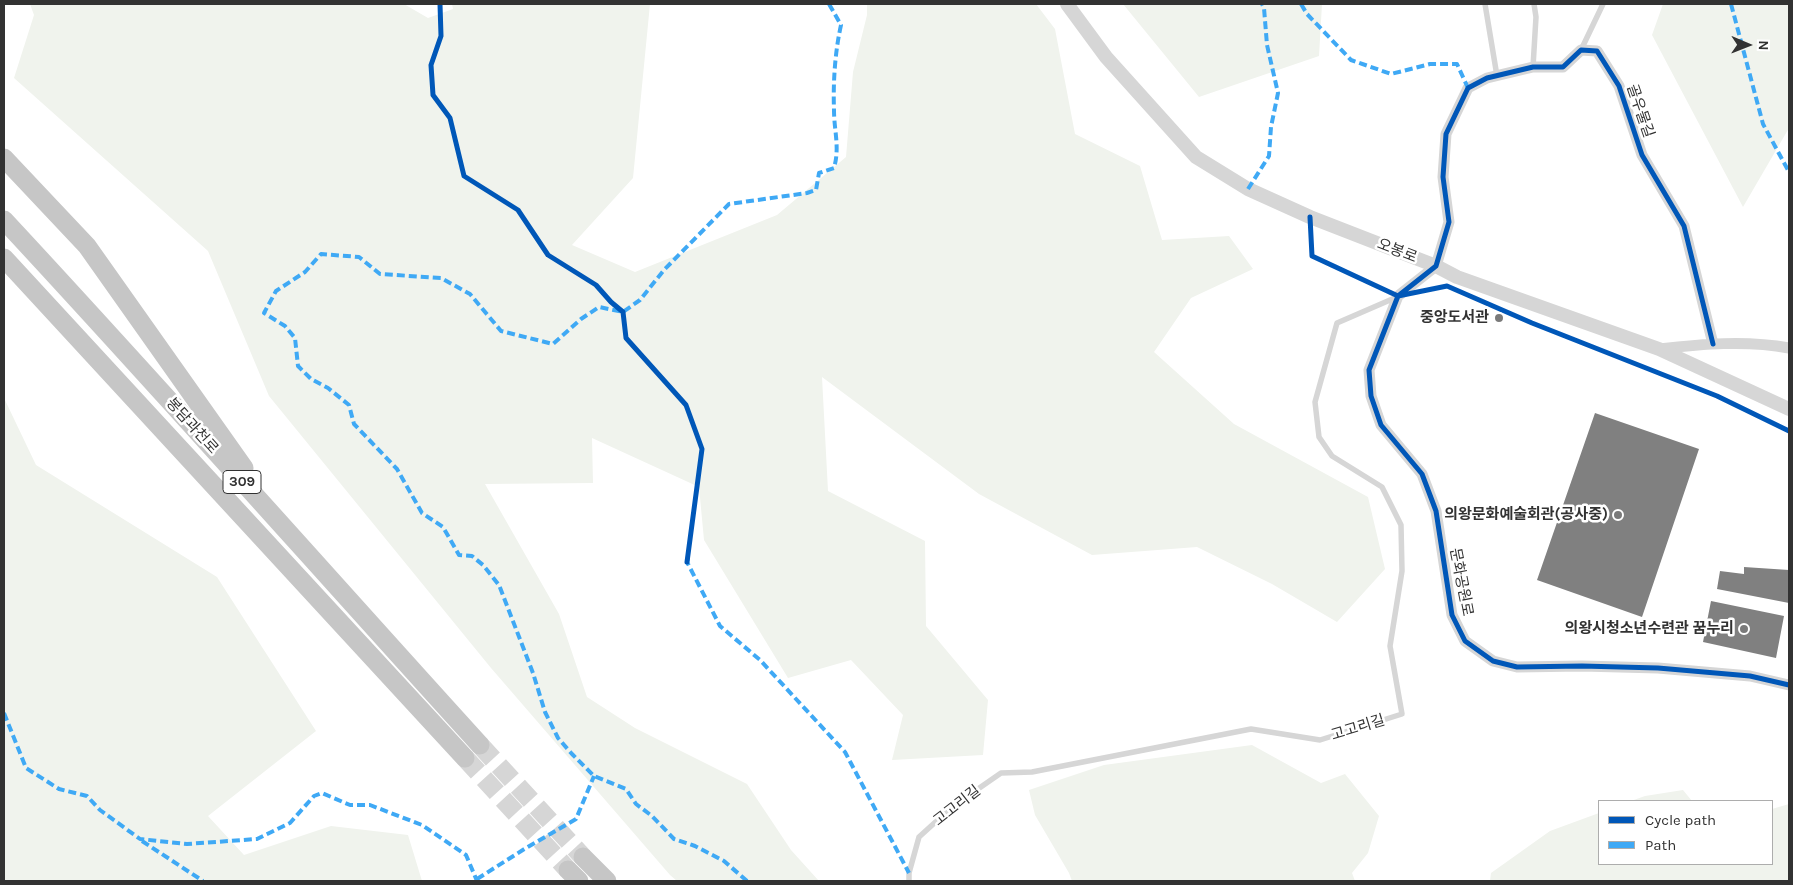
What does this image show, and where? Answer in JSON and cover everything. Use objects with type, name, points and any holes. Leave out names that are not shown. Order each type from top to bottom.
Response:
[{"type":"highway","points":[[4,158],[87,246],[295,541]]},
{"type":"highway","name":"봉담과천로","points":[[4,220],[115,340],[480,745]]},
{"type":"highway","name":"봉담과천로","points":[[4,258],[465,758]]},
{"type":"highway","points":[[583,857],[608,881]]},
{"type":"street","name":"오봉로","points":[[1066,4],[1106,57],[1196,157],[1248,189],[1310,217],[1436,266],[1457,277],[1658,349],[1789,409]]},
{"type":"street","points":[[1398,296],[1436,266],[1449,222],[1443,177],[1446,134],[1468,88],[1487,78],[1533,67],[1563,67],[1582,50]]},
{"type":"street","name":"골우물길","points":[[1582,50],[1596,51],[1619,86],[1642,155],[1684,226],[1713,344]]},
{"type":"street","name":"문화공원로","points":[[1398,296],[1369,370],[1371,396],[1381,425],[1422,474],[1436,511],[1452,615],[1465,641],[1493,661],[1517,667],[1658,668],[1750,676],[1789,685]]},
{"type":"street","points":[[1658,349],[1713,344],[1764,343],[1789,348]]},
{"type":"lane","points":[[1485,4],[1497,76]]},
{"type":"lane","points":[[1533,67],[1536,17],[1534,4]]},
{"type":"lane","points":[[1582,50],[1603,4]]},
{"type":"lane","name":"고고리길","points":[[908,881],[919,837],[952,806],[1001,774],[1032,772],[1251,729],[1320,740],[1402,714],[1390,646],[1402,571],[1401,525],[1382,486],[1332,456],[1319,437],[1315,402],[1337,323],[1398,296]]},
{"type":"shaded area","points":[[30,4],[404,4],[428,18],[453,9],[452,4],[650,4],[633,178],[572,245],[635,272],[777,215],[846,157],[853,72],[867,15],[867,4],[1036,4],[1055,29],[1075,134],[1140,166],[1162,240],[1229,236],[1253,269],[1191,298],[1154,352],[1234,424],[1368,497],[1385,569],[1337,622],[1272,584],[1197,547],[1092,555],[979,494],[822,377],[828,491],[925,541],[926,626],[988,700],[983,755],[892,760],[903,715],[851,660],[788,678],[704,540],[699,487],[592,438],[593,483],[485,484],[559,614],[587,697],[635,728],[747,784],[791,850],[819,881],[677,881],[491,668],[269,396],[208,251],[14,78],[34,15]]},
{"type":"shaded area","points":[[1123,4],[1322,4],[1319,56],[1199,97]]},
{"type":"shaded area","points":[[1663,4],[1789,4],[1789,128],[1743,207],[1652,35]]},
{"type":"shaded area","points":[[4,398],[36,465],[217,577],[316,731],[208,816],[244,855],[331,826],[408,835],[422,881],[4,881]]},
{"type":"shaded area","points":[[1252,745],[1321,783],[1345,774],[1379,816],[1368,853],[1352,873],[1355,881],[1072,881],[1035,815],[1029,790],[1104,765]]},
{"type":"shaded area","points":[[1683,790],[1691,800],[1634,800],[1645,796]]},
{"type":"shaded area","points":[[1789,804],[1789,881],[1490,881],[1491,873],[1550,831],[1598,813],[1598,865],[1773,865],[1773,809]]},
{"type":"building","name":"의왕문화예술회관(공사중)","points":[[1595,413],[1699,449],[1642,617],[1537,580]]},
{"type":"building","name":"의왕시청소년수련관 꿈누리","points":[[1744,567],[1789,570],[1789,603],[1717,589],[1720,571],[1744,574]]},
{"type":"building","name":"의왕시청소년수련관 꿈누리","points":[[1711,601],[1784,616],[1776,658],[1703,642]]},
{"type":"tunnel","points":[[480,745],[583,857]]},
{"type":"tunnel","points":[[465,758],[568,870]]},
{"type":"marked path","points":[[747,881],[724,861],[695,846],[674,839],[652,816],[636,804],[626,789],[594,776],[558,738],[545,712],[533,673],[499,585],[483,565],[472,556],[459,555],[443,527],[422,513],[397,469],[354,424],[349,405],[328,388],[311,379],[298,366],[295,338],[285,326],[264,313],[276,291],[305,272],[321,254],[359,257],[380,274],[441,278],[470,294],[501,331],[553,344],[581,319],[599,307],[623,312],[640,300],[664,270],[729,204],[807,193],[816,190],[819,173],[834,168],[837,146],[834,118],[834,78],[841,25],[829,4]]},
{"type":"marked path","points":[[1248,189],[1269,156],[1271,127],[1278,93],[1267,45],[1264,8],[1262,4]]},
{"type":"marked path","points":[[1301,4],[1307,14],[1351,60],[1391,74],[1430,64],[1457,64],[1468,88]]},
{"type":"marked path","points":[[1731,4],[1763,124],[1789,172]]},
{"type":"marked path","points":[[688,558],[687,562],[720,626],[760,660],[845,752],[909,873]]},
{"type":"marked path","points":[[4,713],[26,768],[59,789],[87,796],[100,810],[140,839],[187,844],[257,839],[290,823],[314,796],[322,793],[350,805],[370,805],[422,825],[466,855],[477,881]]},
{"type":"marked path","points":[[477,879],[576,819],[594,776]]},
{"type":"marked path","points":[[142,841],[203,881]]},
{"type":"cycle path","points":[[440,4],[441,36],[431,65],[433,95],[450,118],[464,176],[518,210],[548,255],[596,285],[623,312],[626,338],[686,405],[702,449],[687,562]]},
{"type":"cycle path","points":[[1713,344],[1684,226],[1642,155],[1619,86],[1597,51],[1581,50],[1563,67],[1533,67],[1487,78],[1468,88],[1446,134],[1443,177],[1449,222],[1436,266],[1398,296],[1369,370],[1371,396],[1381,425],[1422,474],[1436,511],[1452,615],[1465,641],[1493,661],[1517,667],[1658,668],[1750,676],[1789,685]]},
{"type":"cycle path","points":[[1310,217],[1312,256],[1398,296],[1447,286],[1532,323],[1717,396],[1789,431]]},
{"type":"place","name":"중앙도서관","points":[[1499,318]]},
{"type":"place","name":"의왕문화예술회관(공사중)","points":[[1618,515]]},
{"type":"place","name":"의왕시청소년수련관 꿈누리","points":[[1744,629]]}]
